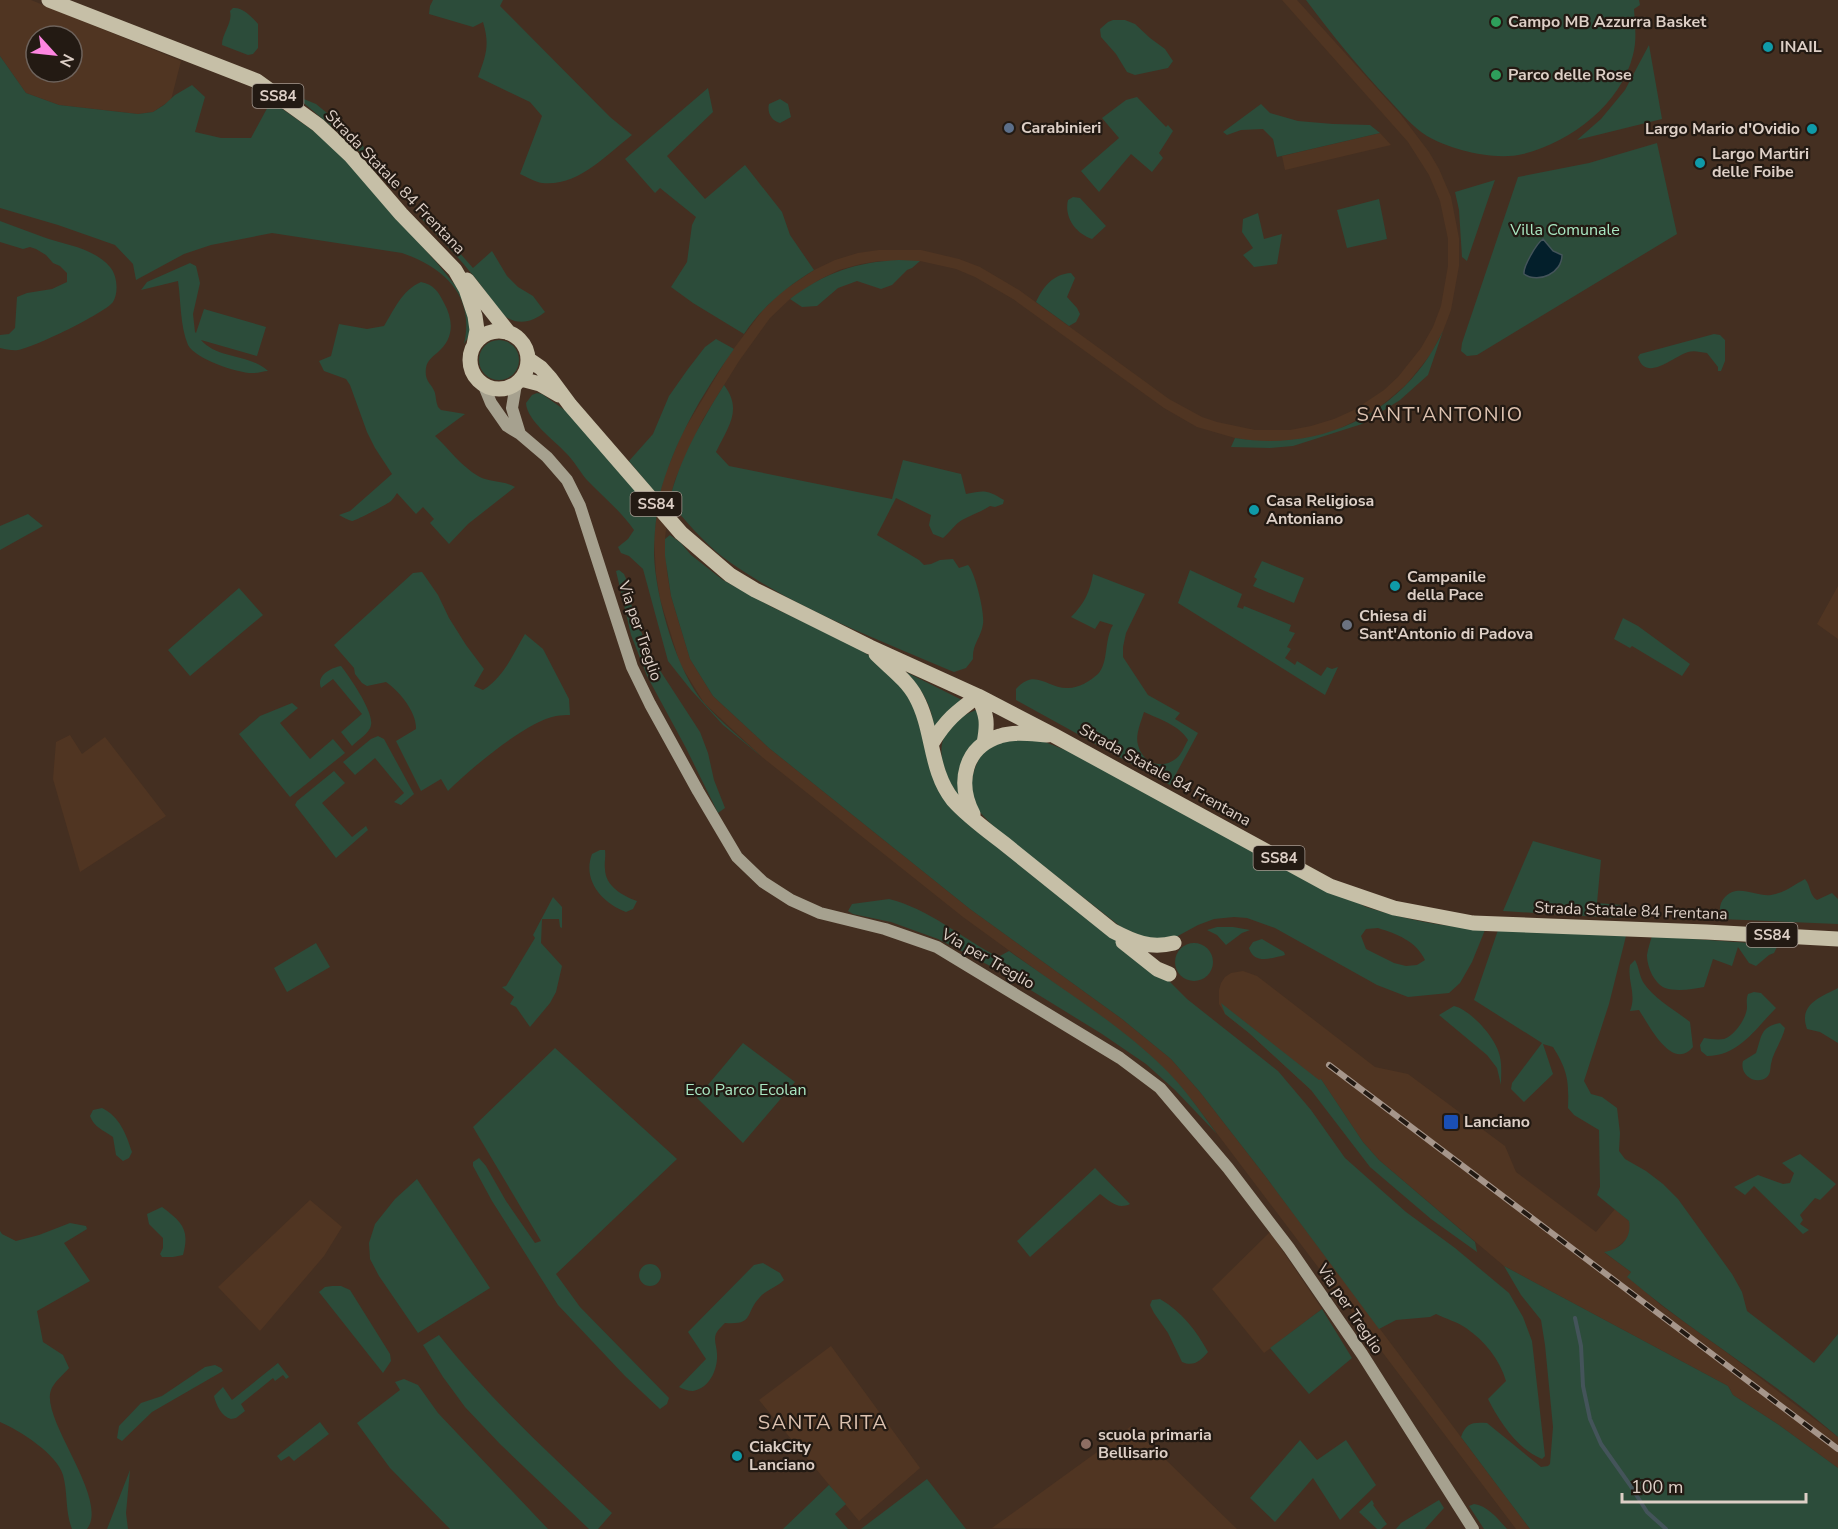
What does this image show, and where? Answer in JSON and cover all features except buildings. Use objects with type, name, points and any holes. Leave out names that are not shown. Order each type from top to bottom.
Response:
[{"type":"main road","name":"Strada Statale 84 Frentana","points":[[49,0],[256,81],[318,125],[351,156],[401,214],[477,291],[498,322],[509,333]]},
{"type":"main road","name":"Strada Statale 84 Frentana","points":[[455,270],[466,289],[475,316],[477,330],[474,345]]},
{"type":"main road","points":[[519,381],[510,387],[497,390],[484,386],[475,377],[471,371],[470,353],[474,345],[487,333],[496,331],[509,333],[520,339],[524,345],[528,359],[526,370],[519,381],[512,408],[520,434]]},
{"type":"main road","name":"Strada Statale 84 Frentana","points":[[528,359],[550,378],[570,405],[681,533],[730,575],[755,590],[870,647],[978,696],[1330,886],[1394,908],[1473,923],[1838,939]]},
{"type":"main road","name":"Strada Statale 84 Frentana","points":[[519,381],[530,380],[551,389],[570,405]]},
{"type":"main road","name":"Via per Treglio","points":[[484,386],[488,399],[503,422],[547,457],[567,480],[580,506],[632,667],[692,782],[737,857],[763,882],[791,900],[820,913],[885,929],[924,941],[947,952],[1120,1058],[1160,1088],[1228,1168],[1289,1248],[1352,1339],[1473,1529]]},
{"type":"main road","points":[[870,647],[906,682],[916,698],[932,743],[934,759],[941,780],[953,800],[977,822],[1113,931],[1146,946],[1174,943]]},
{"type":"main road","points":[[932,743],[956,712],[978,696],[986,712],[987,726],[984,743]]},
{"type":"main road","points":[[977,822],[966,797],[964,775],[972,756],[984,743],[999,736],[1012,733],[1055,736]]},
{"type":"main road","points":[[1113,931],[1120,940],[1157,969],[1169,974]]},
{"type":"shaded area","points":[[0,0],[31,0],[181,61],[171,100],[153,112],[138,114],[59,105],[26,93],[0,56]]},
{"type":"shaded area","points":[[1282,0],[1297,0],[1401,115],[1429,152],[1451,197],[1459,238],[1459,266],[1451,310],[1431,354],[1406,385],[1375,411],[1337,430],[1291,441],[1254,441],[1235,438],[1197,427],[1164,408],[1013,299],[975,277],[956,269],[920,261],[880,261],[861,264],[839,270],[790,299],[770,318],[739,361],[703,419],[675,480],[669,502],[665,539],[667,572],[671,596],[690,659],[713,696],[769,748],[970,909],[1122,1019],[1171,1059],[1200,1092],[1266,1177],[1530,1529],[1516,1529],[1191,1099],[1116,1028],[963,917],[762,757],[704,703],[680,664],[660,599],[654,539],[658,499],[681,435],[729,355],[762,311],[781,292],[814,270],[858,253],[879,250],[921,250],[959,259],[980,267],[1019,290],[1169,399],[1202,417],[1217,422],[1255,430],[1290,430],[1311,426],[1354,410],[1384,390],[1398,377],[1421,348],[1433,327],[1441,306],[1448,266],[1448,239],[1440,201],[1429,175],[1408,142]]},
{"type":"shaded area","points":[[1380,133],[1391,145],[1285,170],[1282,156]]},
{"type":"shaded area","points":[[1838,586],[1838,639],[1817,624]]},
{"type":"shaded area","points":[[70,735],[82,754],[105,737],[166,816],[80,872],[53,779],[56,742]]},
{"type":"shaded area","points":[[1243,971],[1257,976],[1375,1067],[1408,1074],[1505,1146],[1516,1172],[1596,1232],[1615,1209],[1629,1221],[1631,1230],[1627,1239],[1614,1250],[1605,1253],[1631,1272],[1628,1277],[1662,1306],[1838,1437],[1838,1468],[1733,1395],[1728,1386],[1504,1266],[1379,1160],[1363,1142],[1321,1079],[1311,1090],[1225,1014],[1219,1004],[1221,983],[1231,973]]},
{"type":"shaded area","points":[[310,1200],[342,1227],[324,1256],[260,1331],[218,1287]]},
{"type":"shaded area","points":[[1270,1232],[1322,1309],[1264,1353],[1212,1289]]},
{"type":"shaded area","points":[[831,1346],[920,1468],[859,1521],[759,1400]]},
{"type":"shaded area","points":[[1131,1426],[1237,1529],[992,1528],[1104,1447]]},
{"type":"green space","points":[[433,0],[503,0],[500,6],[610,117],[632,135],[591,168],[568,180],[542,183],[520,174],[542,116],[530,102],[478,77],[486,50],[483,22],[473,27],[429,14]]},
{"type":"green space","name":"Parco delle Rose","points":[[1306,0],[1639,0],[1640,5],[1634,9],[1634,49],[1627,73],[1606,105],[1576,130],[1559,140],[1523,154],[1500,156],[1474,153],[1448,146],[1427,136],[1417,128],[1357,64]]},
{"type":"green space","points":[[233,8],[244,11],[258,24],[258,48],[253,54],[248,55],[222,45],[230,20],[230,11]]},
{"type":"green space","points":[[1113,20],[1125,20],[1135,24],[1165,49],[1173,61],[1168,68],[1135,75],[1127,72],[1116,54],[1101,37],[1100,29]]},
{"type":"green space","points":[[1649,45],[1662,119],[1577,140],[1601,119],[1625,90]]},
{"type":"green space","points":[[0,56],[26,93],[59,105],[138,114],[153,112],[192,85],[205,97],[195,132],[221,138],[251,138],[271,101],[315,132],[342,156],[437,263],[460,291],[471,326],[469,336],[464,344],[465,312],[461,298],[453,286],[431,267],[402,253],[272,233],[211,245],[184,254],[136,280],[133,264],[115,245],[0,208]]},
{"type":"green space","points":[[708,88],[713,112],[667,156],[705,199],[745,165],[782,212],[790,235],[814,270],[775,298],[744,334],[671,287],[687,262],[692,225],[696,217],[660,188],[655,193],[625,159]]},
{"type":"green space","points":[[294,95],[316,104],[361,141],[370,162],[349,141]]},
{"type":"green space","points":[[1137,97],[1166,127],[1168,125],[1173,131],[1159,153],[1163,158],[1152,172],[1131,154],[1099,192],[1081,171],[1119,138],[1102,118],[1126,100]]},
{"type":"green space","points":[[780,99],[788,104],[791,117],[780,123],[769,113],[769,104]]},
{"type":"green space","points":[[1261,104],[1270,113],[1298,121],[1370,125],[1380,133],[1277,157],[1273,139],[1263,129],[1241,130],[1227,135],[1223,132]]},
{"type":"green space","name":"Villa Comunale","points":[[1657,143],[1677,234],[1477,355],[1467,356],[1461,351],[1518,177],[1589,163]]},
{"type":"green space","points":[[1495,180],[1467,261],[1462,257],[1459,210],[1455,192]]},
{"type":"green space","points":[[1073,197],[1080,198],[1106,226],[1092,239],[1076,229],[1069,218],[1068,200]]},
{"type":"green space","points":[[1379,199],[1387,239],[1347,248],[1337,210]]},
{"type":"green space","points":[[1258,213],[1264,239],[1282,234],[1277,264],[1254,267],[1243,255],[1253,248],[1242,232],[1243,219]]},
{"type":"green space","points":[[420,217],[426,217],[436,226],[473,268],[492,251],[507,276],[518,287],[533,296],[545,312],[536,318],[522,322],[506,317],[465,266]]},
{"type":"green space","points":[[0,221],[96,255],[110,267],[116,279],[117,289],[113,302],[68,329],[26,348],[11,350],[0,348],[0,335],[9,334],[15,328],[17,297],[52,289],[67,282],[67,273],[36,249],[30,247],[23,249],[0,242]]},
{"type":"green space","points":[[899,260],[920,261],[892,285],[881,289],[857,281],[838,288],[817,306],[802,307],[790,299],[815,282],[841,270],[869,263]]},
{"type":"green space","points":[[190,263],[196,266],[200,283],[193,314],[195,332],[204,309],[266,327],[257,356],[201,340],[224,354],[252,362],[268,371],[247,373],[238,371],[218,365],[192,350],[183,330],[178,281],[141,290],[147,282]]},
{"type":"green space","points":[[1071,273],[1075,278],[1067,297],[1080,314],[1076,322],[1069,326],[1036,302],[1049,282]]},
{"type":"green space","points":[[421,282],[438,292],[451,323],[447,342],[427,363],[426,376],[441,410],[465,414],[435,436],[478,476],[515,487],[468,524],[449,544],[430,523],[434,519],[423,507],[416,514],[397,493],[389,503],[352,521],[339,515],[350,511],[392,474],[367,432],[350,385],[346,379],[324,371],[319,361],[331,356],[339,324],[367,329],[384,326],[404,295]]},
{"type":"green space","points":[[1443,331],[1428,375],[1400,400],[1362,424],[1293,446],[1231,447],[1235,438],[1261,441],[1312,437],[1336,430],[1360,419],[1381,406],[1419,370]]},
{"type":"green space","points":[[1714,334],[1720,335],[1725,340],[1725,361],[1721,371],[1718,371],[1718,367],[1707,353],[1688,352],[1654,368],[1647,368],[1638,357],[1640,354]]},
{"type":"green space","points":[[716,339],[734,349],[680,438],[659,497],[629,461],[653,434],[669,396],[688,369],[705,347]]},
{"type":"green space","points":[[499,340],[513,346],[519,360],[513,374],[499,380],[485,374],[479,360],[485,346]]},
{"type":"green space","points":[[724,385],[730,394],[733,411],[729,426],[716,452],[729,466],[892,499],[903,460],[961,474],[966,494],[986,492],[1004,500],[1003,504],[990,506],[962,520],[943,538],[933,534],[929,525],[931,515],[896,498],[877,535],[924,565],[953,559],[959,568],[968,565],[971,569],[981,602],[983,619],[973,659],[966,668],[954,672],[837,622],[783,595],[722,557],[669,502],[679,470],[692,441]]},
{"type":"green space","points":[[537,393],[566,411],[657,513],[654,554],[658,591],[669,633],[685,673],[705,704],[762,757],[723,725],[668,661],[643,569],[629,556],[621,553],[618,547],[634,530],[586,479],[569,456],[531,417],[526,403],[532,395]]},
{"type":"green space","points":[[28,514],[43,526],[0,550],[0,526]]},
{"type":"green space","points":[[670,535],[723,580],[772,607],[853,645],[885,666],[916,700],[947,794],[1166,978],[1187,999],[1278,1071],[1311,1110],[1345,1158],[1406,1212],[1455,1248],[1509,1293],[1523,1317],[1532,1341],[1545,1456],[1542,1459],[1517,1442],[1488,1399],[1506,1381],[1496,1358],[1473,1333],[1436,1314],[1430,1317],[1396,1320],[1379,1329],[1266,1177],[1200,1092],[1171,1059],[1122,1019],[970,909],[769,748],[713,696],[690,659],[671,596],[665,556],[665,539]]},
{"type":"green space","points":[[1262,561],[1304,578],[1294,603],[1253,586],[1257,579],[1254,577]]},
{"type":"green space","points":[[619,570],[627,581],[634,614],[652,658],[700,732],[725,808],[718,813],[647,676],[631,635],[616,571]]},
{"type":"green space","points":[[1190,570],[1242,594],[1237,607],[1243,609],[1244,606],[1291,625],[1289,631],[1295,633],[1287,647],[1291,649],[1285,658],[1295,665],[1297,661],[1321,676],[1327,667],[1332,669],[1338,667],[1325,695],[1178,603]]},
{"type":"green space","points":[[422,572],[438,595],[466,645],[484,669],[474,686],[483,690],[497,679],[525,634],[543,649],[569,699],[570,715],[544,720],[515,736],[484,759],[448,791],[441,779],[421,791],[396,741],[416,729],[414,716],[401,696],[386,682],[367,686],[362,683],[355,674],[354,668],[334,645],[413,573]]},
{"type":"green space","points":[[1093,574],[1145,594],[1126,633],[1123,657],[1148,695],[1180,713],[1175,719],[1198,733],[1170,785],[1016,700],[1016,689],[1029,680],[1036,679],[1072,688],[1088,682],[1098,674],[1104,663],[1108,637],[1113,625],[1100,621],[1095,629],[1071,617],[1083,602]],"holes":[[[1144,712],[1174,726],[1188,740],[1179,756],[1174,760],[1157,764],[1143,756],[1137,737]]]},
{"type":"green space","points":[[239,588],[263,615],[190,676],[168,650]]},
{"type":"green space","points":[[1623,618],[1638,626],[1690,664],[1682,676],[1632,646],[1630,648],[1614,639]]},
{"type":"green space","points":[[341,666],[360,694],[371,719],[368,731],[352,746],[341,732],[362,714],[333,679],[321,688],[320,684],[325,673]]},
{"type":"green space","points":[[906,672],[964,701],[934,730],[926,699]]},
{"type":"green space","points":[[292,703],[298,708],[280,723],[310,759],[333,739],[345,753],[290,797],[239,734],[260,716]]},
{"type":"green space","points":[[981,708],[984,724],[963,802],[946,774],[942,760],[942,748],[945,736],[952,725]]},
{"type":"green space","points":[[378,736],[384,739],[414,794],[401,805],[394,802],[404,793],[375,758],[355,775],[343,762]]},
{"type":"green space","points":[[1011,739],[1040,740],[1078,755],[1366,907],[1425,922],[1485,930],[1472,962],[1460,983],[1449,993],[1408,997],[1377,985],[1275,928],[1247,918],[1214,919],[1176,937],[1157,943],[1121,927],[995,828],[976,807],[971,788],[977,762],[993,744]],"holes":[[[1378,928],[1411,943],[1425,960],[1417,965],[1406,966],[1394,963],[1366,949],[1361,936],[1366,929]]]},
{"type":"green space","points":[[334,771],[345,783],[322,803],[352,837],[366,826],[368,830],[336,858],[295,805]]},
{"type":"green space","points":[[1533,841],[1601,860],[1597,903],[1621,905],[1620,918],[1503,911]]},
{"type":"green space","points":[[605,850],[608,880],[621,893],[637,901],[633,909],[626,912],[617,908],[602,897],[596,889],[590,873],[590,864],[592,854]]},
{"type":"green space","points":[[1805,879],[1817,900],[1832,893],[1838,899],[1838,924],[1721,919],[1721,904],[1730,893],[1741,891],[1771,895],[1785,891]]},
{"type":"green space","points":[[553,897],[562,907],[562,928],[559,919],[542,919],[541,943],[562,966],[556,992],[530,1027],[516,1007],[510,1004],[514,997],[502,987],[506,986],[535,938],[533,935]]},
{"type":"green space","points":[[889,899],[932,917],[998,957],[1009,951],[1088,1006],[1163,1067],[1185,1091],[1217,1134],[1175,1090],[1146,1064],[998,970],[938,939],[891,922],[848,911],[852,904]]},
{"type":"green space","points":[[1217,927],[1250,930],[1226,945],[1217,935],[1207,930]]},
{"type":"green space","points":[[1498,930],[1626,936],[1609,1004],[1584,1081],[1591,1094],[1602,1097],[1617,1108],[1620,1133],[1619,1151],[1625,1159],[1646,1171],[1678,1199],[1732,1274],[1742,1292],[1747,1311],[1814,1363],[1838,1334],[1838,1437],[1787,1396],[1653,1298],[1627,1277],[1631,1272],[1604,1252],[1624,1242],[1629,1233],[1629,1221],[1597,1195],[1600,1187],[1599,1130],[1574,1115],[1568,1108],[1566,1076],[1553,1047],[1543,1044],[1553,1074],[1524,1102],[1511,1089],[1512,1083],[1542,1043],[1474,1000]]},
{"type":"green space","points":[[1652,936],[1778,945],[1774,953],[1756,966],[1749,963],[1738,947],[1732,966],[1713,959],[1704,987],[1675,990],[1661,986],[1654,979],[1647,960]]},
{"type":"green space","points":[[1262,939],[1284,952],[1285,955],[1264,959],[1255,957],[1249,948],[1253,942]]},
{"type":"green space","points":[[316,943],[330,967],[287,992],[274,968]]},
{"type":"green space","points":[[1194,943],[1207,949],[1213,962],[1207,975],[1194,981],[1181,975],[1175,962],[1181,949]]},
{"type":"green space","points":[[1635,960],[1648,988],[1690,1022],[1693,1047],[1685,1053],[1677,1054],[1669,1050],[1655,1035],[1639,1010],[1630,1011],[1633,999],[1630,965]]},
{"type":"green space","points":[[1838,988],[1838,1043],[1820,1032],[1807,1029],[1805,1020],[1808,1007],[1813,1002]]},
{"type":"green space","points":[[1761,993],[1776,1008],[1738,1046],[1718,1055],[1707,1056],[1701,1051],[1700,1045],[1704,1038],[1724,1039],[1732,1034],[1744,1017],[1748,994]]},
{"type":"green space","points":[[1221,1003],[1319,1080],[1321,1079],[1363,1142],[1379,1160],[1475,1242],[1477,1252],[1431,1219],[1370,1167],[1311,1090],[1225,1014]]},
{"type":"green space","points":[[1454,1006],[1475,1019],[1494,1042],[1501,1060],[1501,1085],[1497,1068],[1487,1055],[1439,1015]]},
{"type":"green space","points":[[1780,1023],[1785,1028],[1769,1074],[1758,1080],[1749,1078],[1742,1066],[1743,1061],[1756,1053],[1765,1030]]},
{"type":"green space","name":"Eco Parco Ecolan","points":[[743,1043],[795,1082],[743,1143],[697,1098]]},
{"type":"green space","points":[[555,1048],[677,1159],[556,1274],[580,1307],[669,1398],[667,1404],[660,1409],[625,1376],[558,1305],[492,1201],[473,1166],[473,1162],[479,1158],[535,1243],[541,1241],[473,1127]]},
{"type":"green space","points":[[102,1108],[118,1121],[127,1139],[132,1152],[129,1158],[123,1161],[116,1155],[113,1137],[96,1126],[90,1116],[93,1110]]},
{"type":"green space","points":[[1800,1154],[1836,1184],[1820,1200],[1815,1198],[1800,1215],[1803,1220],[1800,1224],[1809,1230],[1803,1234],[1754,1186],[1745,1195],[1734,1187],[1758,1175],[1783,1184],[1790,1183],[1794,1173],[1782,1163]]},
{"type":"green space","points":[[1095,1168],[1130,1204],[1117,1205],[1100,1194],[1030,1257],[1017,1241]]},
{"type":"green space","points":[[417,1179],[490,1288],[418,1333],[379,1276],[370,1259],[369,1243],[375,1224],[395,1199]]},
{"type":"green space","points":[[162,1207],[183,1227],[185,1246],[183,1255],[162,1257],[160,1254],[163,1248],[163,1238],[149,1224],[147,1214]]},
{"type":"green space","points":[[70,1223],[86,1226],[87,1229],[64,1243],[90,1281],[37,1311],[43,1342],[63,1355],[69,1368],[52,1387],[50,1403],[55,1420],[90,1499],[92,1516],[87,1529],[72,1529],[68,1516],[63,1475],[53,1459],[27,1437],[0,1422],[0,1231],[16,1241]]},
{"type":"green space","points":[[763,1263],[780,1273],[784,1280],[760,1297],[745,1320],[725,1323],[718,1330],[715,1339],[716,1366],[708,1382],[693,1391],[679,1387],[706,1359],[688,1332],[754,1265]]},
{"type":"green space","points":[[650,1264],[658,1267],[661,1275],[658,1283],[650,1286],[642,1283],[639,1275],[642,1267]]},
{"type":"green space","points":[[1504,1266],[1728,1386],[1733,1395],[1838,1468],[1838,1529],[1530,1529],[1461,1437],[1470,1424],[1487,1423],[1541,1467],[1550,1464],[1553,1427],[1541,1320],[1521,1295]]},
{"type":"green space","points":[[341,1286],[350,1290],[390,1354],[391,1361],[383,1373],[319,1292],[325,1287]]},
{"type":"green space","points":[[1160,1299],[1182,1316],[1208,1352],[1196,1362],[1190,1364],[1182,1362],[1168,1333],[1154,1313],[1150,1305],[1152,1300]]},
{"type":"green space","points":[[1322,1309],[1352,1358],[1309,1394],[1270,1348]]},
{"type":"green space","points":[[439,1335],[500,1405],[612,1513],[598,1529],[589,1529],[500,1444],[465,1407],[423,1345]]},
{"type":"green space","points":[[278,1363],[289,1377],[286,1379],[283,1375],[275,1381],[273,1378],[241,1404],[245,1411],[236,1418],[228,1418],[222,1413],[214,1396],[223,1387],[232,1400]]},
{"type":"green space","points":[[215,1365],[223,1371],[152,1412],[122,1441],[117,1438],[119,1426],[141,1403],[162,1396],[205,1367]]},
{"type":"green space","points":[[404,1379],[418,1385],[438,1413],[548,1529],[450,1529],[390,1468],[357,1423],[400,1390],[395,1382]]},
{"type":"green space","points":[[320,1422],[329,1434],[294,1461],[289,1456],[281,1461],[277,1456]]},
{"type":"green space","points":[[1300,1440],[1317,1460],[1346,1440],[1376,1485],[1340,1520],[1313,1478],[1275,1522],[1250,1498]]},
{"type":"green space","points":[[130,1470],[126,1513],[128,1529],[107,1529]]},
{"type":"green space","points":[[927,1479],[966,1529],[861,1529]]},
{"type":"green space","points":[[829,1485],[846,1504],[835,1514],[848,1529],[783,1529]]},
{"type":"green space","points":[[1372,1500],[1373,1505],[1387,1524],[1381,1529],[1377,1529],[1359,1512]]},
{"type":"green space","points":[[1439,1500],[1444,1508],[1425,1529],[1396,1529],[1401,1523]]},
{"type":"green space","points":[[1474,1504],[1488,1510],[1507,1529],[1484,1529],[1469,1506]]},
{"type":"water","points":[[1543,239],[1553,251],[1562,255],[1561,261],[1554,272],[1549,275],[1530,277],[1524,274],[1526,266]]},
{"type":"waterway","points":[[1575,1318],[1581,1346],[1583,1386],[1590,1419],[1601,1444],[1647,1512],[1666,1529]]},
{"type":"railway","points":[[1329,1065],[1838,1449]]},
{"type":"place","name":"Campo MB Azzurra Basket","points":[[1496,22]]},
{"type":"place","name":"INAIL","points":[[1768,47]]},
{"type":"place","name":"Parco delle Rose","points":[[1496,75]]},
{"type":"place","name":"Carabinieri","points":[[1009,128]]},
{"type":"place","name":"Largo Mario d'Ovidio","points":[[1812,129]]},
{"type":"place","name":"Largo Martiri delle Foibe","points":[[1700,163]]},
{"type":"place","name":"Casa Religiosa Antoniano","points":[[1254,510]]},
{"type":"place","name":"Campanile della Pace","points":[[1395,586]]},
{"type":"place","name":"Chiesa di Sant'Antonio di Padova","points":[[1347,625]]},
{"type":"place","name":"Lanciano","points":[[1451,1122]]},
{"type":"place","name":"scuola primaria Bellisario","points":[[1086,1444]]},
{"type":"place","name":"CiakCity Lanciano","points":[[737,1456]]},
{"type":"district","name":"SANT'ANTONIO","points":[[1440,414]]},
{"type":"district","name":"SANTA RITA","points":[[823,1422]]}]
